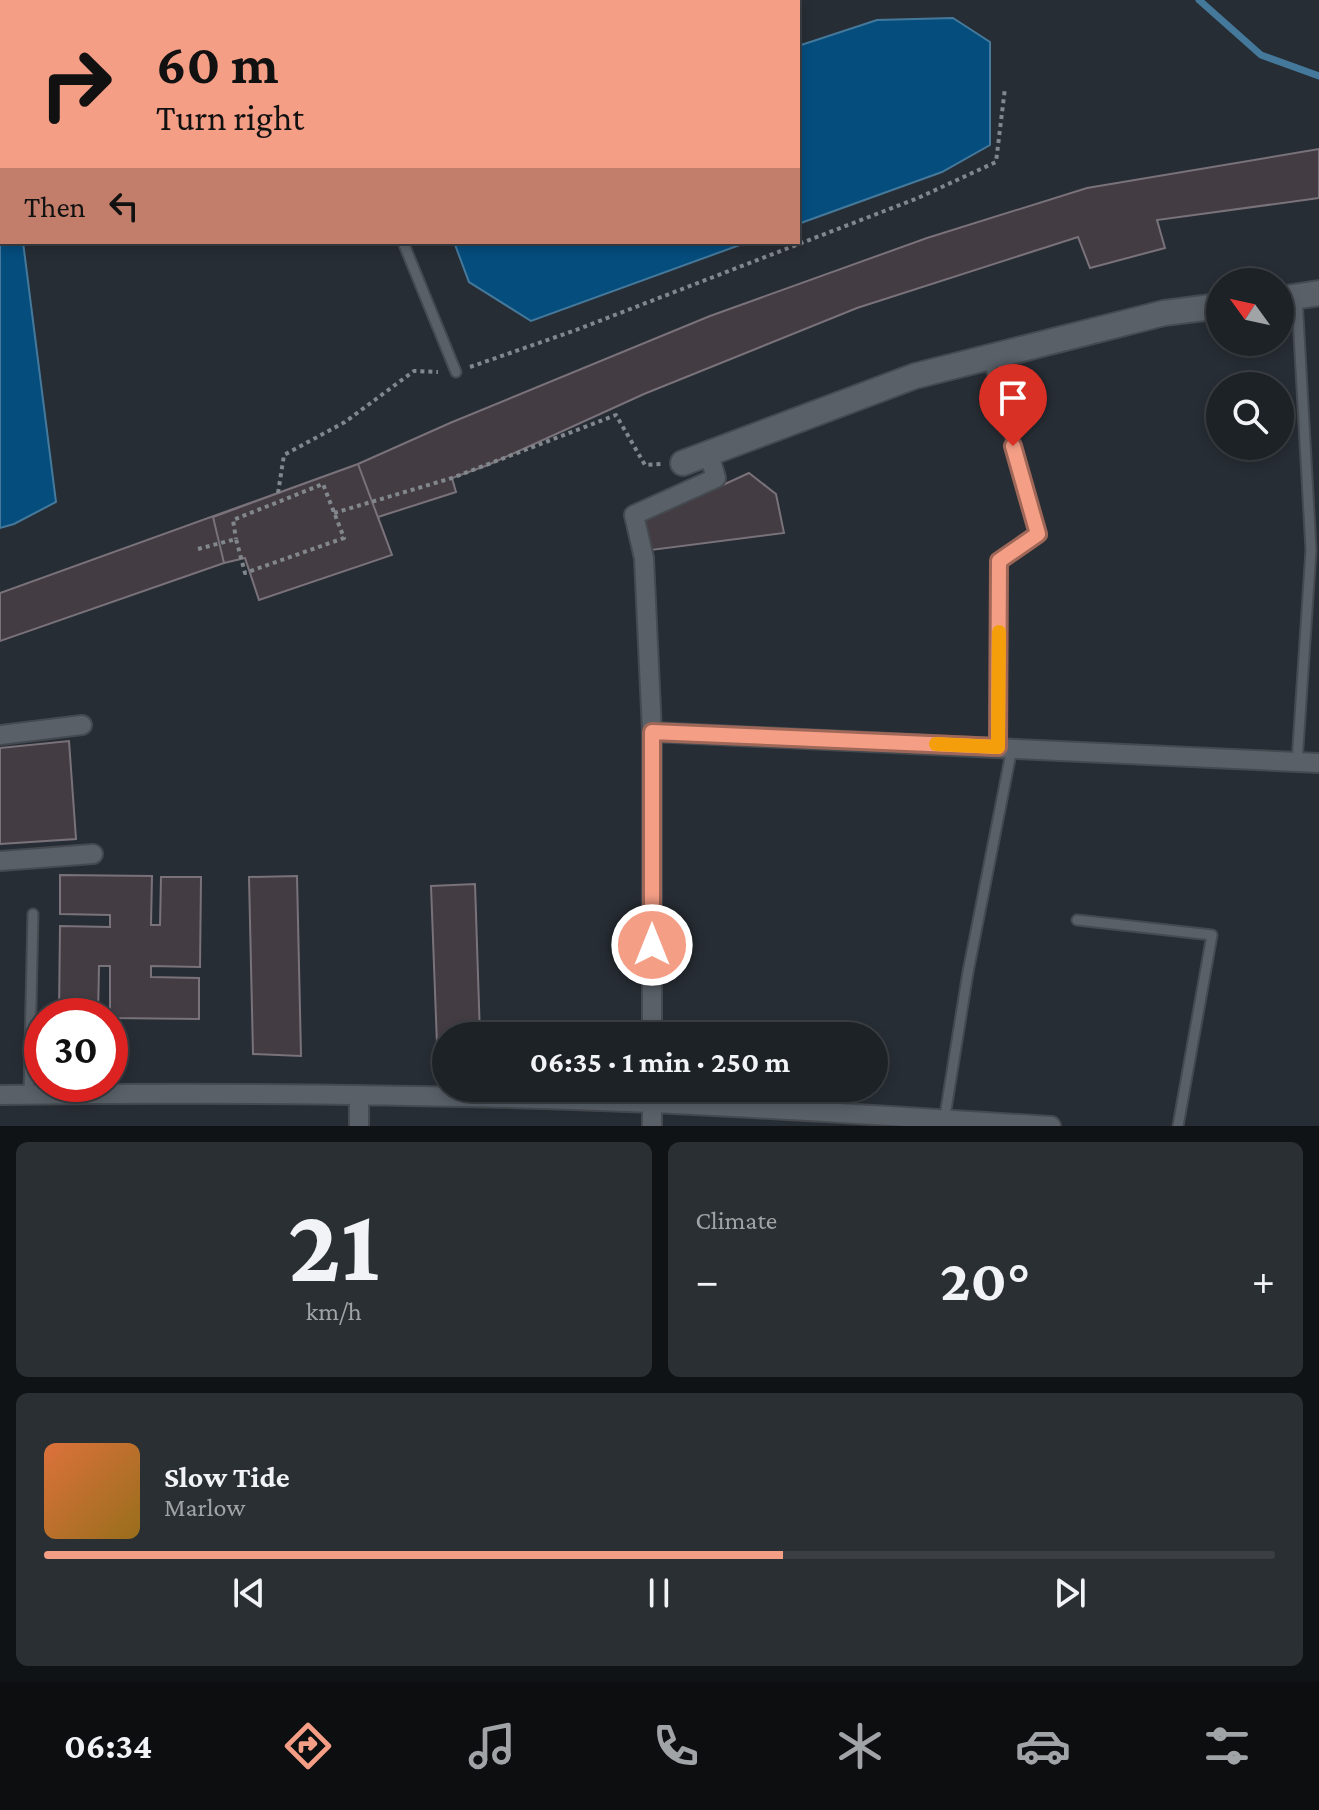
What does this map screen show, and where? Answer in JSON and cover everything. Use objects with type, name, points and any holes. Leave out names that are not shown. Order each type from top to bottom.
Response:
[{"type":"street","points":[[683,463],[915,376],[1164,313],[1206,308]]},
{"type":"street","points":[[652,1022],[652,732],[644,558],[634,515],[716,478],[709,454]]},
{"type":"street","points":[[0,735],[82,725]]},
{"type":"street","points":[[652,732],[1319,763]]},
{"type":"street","points":[[0,861],[93,854]]},
{"type":"street","points":[[0,1095],[24,1094]]},
{"type":"street","points":[[128,1094],[432,1095]]},
{"type":"street","points":[[359,1095],[359,1126]]},
{"type":"street","points":[[652,1102],[652,1126]]},
{"type":"street","points":[[717,1102],[944,1123],[1051,1126]]},
{"type":"lane","points":[[404,244],[456,372]]},
{"type":"lane","points":[[1297,762],[1311,550],[1299,296]]},
{"type":"lane","points":[[944,1123],[1005,747],[999,561],[1038,534],[988,357]]},
{"type":"lane","points":[[31,998],[33,914]]},
{"type":"lane","points":[[1077,920],[1212,935],[1178,1126]]},
{"type":"path","points":[[800,244],[918,198],[996,162],[1005,88]]},
{"type":"path","points":[[278,493],[284,455],[345,422],[414,371],[456,372],[576,330],[799,244]]},
{"type":"path","points":[[334,513],[452,478],[616,415],[645,465],[683,463]]},
{"type":"path","points":[[323,484],[344,538],[245,573],[236,539],[233,520],[323,484]]},
{"type":"path","points":[[198,549],[236,539]]},
{"type":"water","points":[[953,18],[990,42],[990,145],[942,172],[800,223],[800,45],[877,20]]},
{"type":"water","points":[[0,244],[23,244],[56,502],[0,528]]},
{"type":"water","points":[[455,244],[743,244],[531,321],[469,282]]},
{"type":"building","points":[[1319,149],[1319,198],[1157,220],[1165,248],[1090,268],[1078,237],[857,308],[644,394],[488,465],[452,478],[456,492],[378,517],[392,555],[259,600],[245,558],[0,641],[0,593],[358,464],[710,316],[927,238],[1087,188]]},
{"type":"building","points":[[358,464],[392,555],[259,600],[245,558],[224,563],[213,517]]},
{"type":"building","points":[[749,473],[776,494],[784,533],[651,550],[644,521]]},
{"type":"building","points":[[69,741],[76,839],[0,844],[0,748]]},
{"type":"building","points":[[60,875],[152,876],[151,925],[160,925],[161,877],[201,877],[200,967],[151,966],[151,977],[199,978],[199,1019],[128,1018],[128,998],[110,998],[110,966],[99,966],[98,998],[59,998],[60,926],[110,927],[110,915],[60,914]]},
{"type":"building","points":[[297,876],[301,1056],[253,1054],[249,877]]},
{"type":"building","points":[[475,884],[480,1022],[436,1022],[431,886]]},
{"type":"waterway","points":[[1199,0],[1261,55],[1319,76]]},
{"type":"slow traffic","points":[[936,744],[998,747],[999,632]]},
{"type":"route","points":[[652,945],[652,732],[998,747],[999,561],[1038,534],[1013,446]]}]
